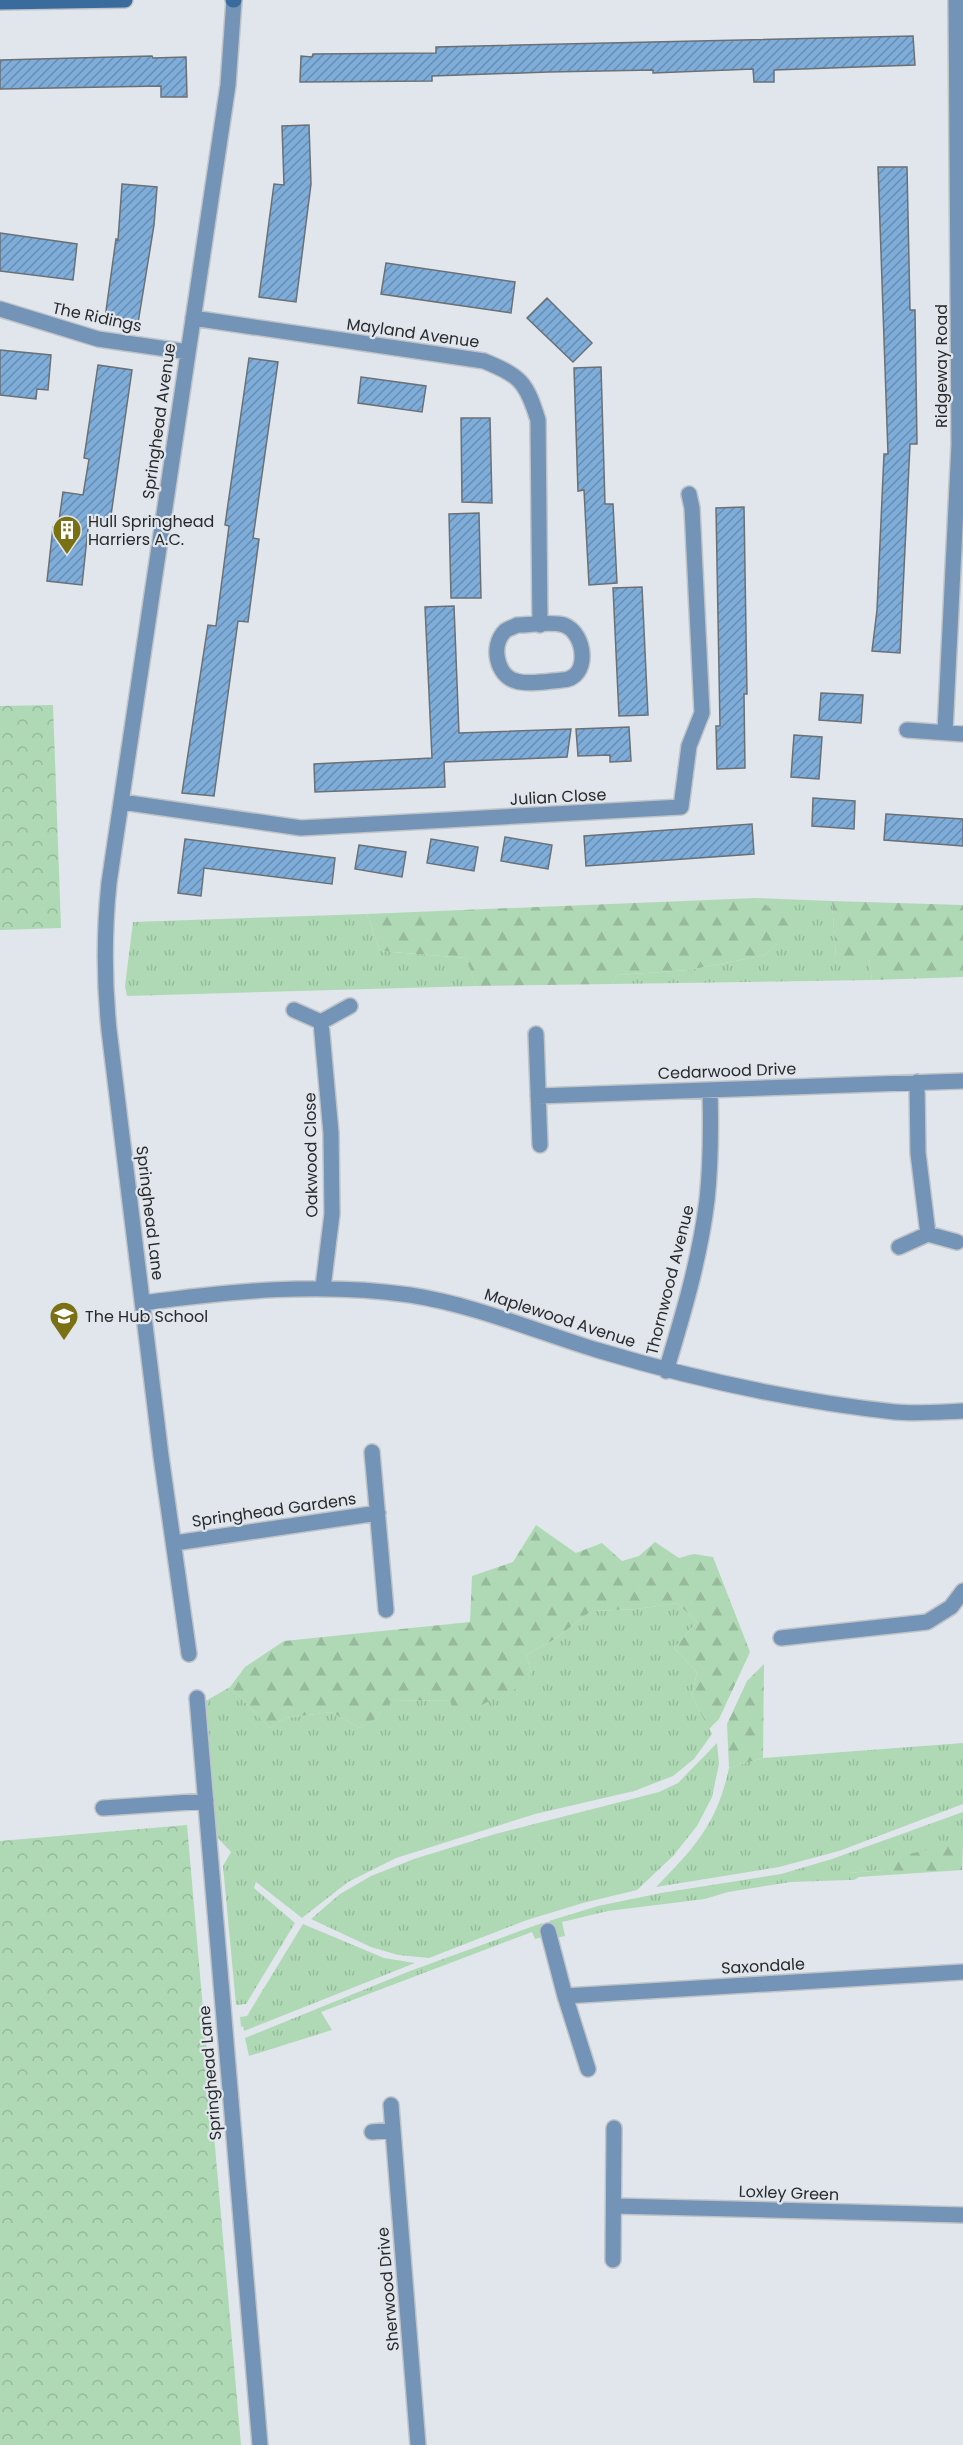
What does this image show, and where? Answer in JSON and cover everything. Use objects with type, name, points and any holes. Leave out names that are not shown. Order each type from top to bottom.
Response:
[{"type":"street","points":[[0,2],[125,0]]},
{"type":"street","name":"Springhead Avenue","points":[[109,883],[228,85],[234,0]]},
{"type":"street","name":"Ridgeway Road","points":[[945,732],[959,445],[956,0]]},
{"type":"street","name":"The Ridings","points":[[0,309],[98,339],[188,352]]},
{"type":"street","name":"Mayland Avenue","points":[[193,318],[484,361],[513,373],[530,392],[538,420],[540,625]]},
{"type":"street","name":"Julian Close","points":[[122,802],[301,828],[681,807],[689,746],[702,713],[692,508],[689,494]]},
{"type":"street","points":[[540,625],[562,625],[575,632],[580,640],[582,661],[579,673],[568,680],[518,682],[506,677],[498,667],[498,644],[505,631],[517,626],[540,625]]},
{"type":"street","points":[[907,730],[963,734]]},
{"type":"street","name":"Springhead Lane","points":[[109,883],[105,926],[105,992],[161,1456],[189,1654]]},
{"type":"street","points":[[294,1010],[321,1022],[350,1006]]},
{"type":"street","name":"Oakwood Close","points":[[321,1022],[331,1133],[332,1214],[324,1287]]},
{"type":"street","points":[[536,1034],[540,1145]]},
{"type":"street","name":"Cedarwood Drive","points":[[538,1096],[963,1081]]},
{"type":"street","points":[[917,1082],[918,1153],[921,1194],[928,1234]]},
{"type":"street","name":"Thornwood Avenue","points":[[666,1371],[684,1314],[707,1202],[711,1144],[710,1090]]},
{"type":"street","points":[[899,1247],[928,1234],[957,1242]]},
{"type":"street","name":"Maplewood Avenue","points":[[143,1303],[236,1291],[324,1287],[411,1295],[491,1313],[666,1371],[754,1391],[897,1412],[963,1411]]},
{"type":"street","name":"Springhead Gardens","points":[[372,1452],[386,1610]]},
{"type":"street","name":"Springhead Gardens","points":[[175,1543],[378,1513]]},
{"type":"street","points":[[781,1638],[927,1622],[951,1607],[963,1591]]},
{"type":"street","name":"Springhead Lane","points":[[197,1698],[260,2445]]},
{"type":"street","points":[[103,1808],[206,1801]]},
{"type":"street","points":[[548,1931],[588,2069]]},
{"type":"street","name":"Saxondale","points":[[565,1996],[963,1972]]},
{"type":"street","name":"Sherwood Drive","points":[[391,2105],[418,2445]]},
{"type":"street","points":[[613,2260],[614,2128]]},
{"type":"street","points":[[372,2132],[393,2130]]},
{"type":"street","name":"Loxley Green","points":[[615,2206],[963,2215]]},
{"type":"green space","points":[[53,705],[61,928],[0,930],[0,706]]},
{"type":"green space","points":[[756,898],[832,901],[836,958],[869,958],[872,980],[612,984],[617,975],[689,970],[765,955],[795,927]]},
{"type":"green space","points":[[756,898],[796,927],[765,955],[689,970],[617,975],[612,984],[476,986],[466,958],[380,951],[367,914]]},
{"type":"green space","points":[[832,901],[963,905],[963,977],[872,980],[869,958],[836,958]]},
{"type":"green space","points":[[367,914],[380,951],[466,958],[476,986],[127,996],[125,986],[133,922]]},
{"type":"green space","points":[[536,1525],[576,1553],[602,1543],[622,1561],[639,1556],[655,1542],[679,1558],[694,1554],[713,1557],[750,1652],[719,1719],[709,1729],[692,1696],[697,1672],[674,1648],[697,1622],[677,1603],[637,1609],[591,1611],[555,1639],[526,1655],[531,1672],[528,1683],[477,1707],[454,1713],[450,1700],[391,1701],[374,1720],[360,1728],[331,1712],[285,1718],[270,1728],[230,1687],[245,1667],[284,1641],[470,1622],[472,1576],[513,1562]]},
{"type":"green space","points":[[677,1603],[697,1622],[674,1648],[697,1672],[692,1696],[712,1734],[694,1759],[673,1776],[634,1791],[535,1814],[396,1858],[348,1882],[302,1918],[256,1882],[254,1888],[295,1923],[246,2004],[236,2005],[223,1866],[231,1852],[215,1835],[204,1702],[230,1687],[270,1728],[285,1718],[331,1712],[360,1728],[374,1720],[390,1701],[451,1700],[454,1713],[531,1672],[526,1655],[555,1639],[591,1611],[637,1609]]},
{"type":"green space","points":[[764,1664],[763,1758],[729,1768],[727,1724],[747,1681]]},
{"type":"green space","points":[[717,1743],[719,1764],[712,1797],[697,1826],[673,1856],[637,1890],[527,1920],[429,1958],[398,1955],[371,1947],[311,1919],[340,1894],[371,1876],[414,1859],[495,1834],[659,1792],[678,1783]]},
{"type":"green space","points":[[963,1743],[963,1804],[839,1851],[779,1867],[656,1887],[703,1834],[718,1805],[729,1768],[763,1758]]},
{"type":"green space","points":[[963,1812],[963,1842],[883,1870],[849,1873],[849,1880],[791,1882],[728,1892],[705,1899],[608,1911],[562,1922],[565,1936],[555,1938],[549,1921],[598,1906],[661,1893],[781,1874],[832,1859]]},
{"type":"green space","points":[[187,1825],[241,2445],[0,2445],[0,1841]]},
{"type":"green space","points":[[963,1842],[962,1870],[859,1877],[849,1880],[849,1873],[883,1870],[886,1862],[895,1857]]},
{"type":"green space","points":[[542,1923],[546,1936],[535,1939],[532,1932],[321,2012],[332,2030],[249,2056],[245,2038],[410,1971]]},
{"type":"green space","points":[[303,1924],[384,1958],[415,1963],[244,2031],[240,2017],[247,2016]]},
{"type":"building","points":[[913,36],[915,65],[774,70],[774,82],[754,82],[753,69],[653,73],[653,70],[548,72],[432,76],[432,81],[300,82],[301,56],[312,57],[313,54],[436,53],[436,47]]},
{"type":"building","points":[[152,56],[153,58],[186,57],[187,97],[161,97],[161,86],[0,89],[0,60]]},
{"type":"building","points":[[309,125],[311,184],[296,302],[259,297],[274,184],[284,185],[282,126]]},
{"type":"building","points":[[878,167],[907,167],[910,310],[915,310],[917,444],[910,444],[900,653],[872,651],[877,610],[884,454],[888,454]]},
{"type":"building","points":[[122,184],[157,187],[154,225],[138,323],[105,318],[116,239],[118,240]]},
{"type":"building","points":[[0,233],[77,244],[73,280],[0,271]]},
{"type":"building","points":[[386,263],[515,282],[511,313],[381,294]]},
{"type":"building","points":[[547,298],[592,343],[573,362],[527,318]]},
{"type":"building","points":[[0,350],[51,355],[48,390],[37,389],[36,399],[0,395]]},
{"type":"building","points":[[249,358],[278,362],[253,538],[259,539],[248,622],[238,621],[214,796],[182,793],[208,625],[216,626],[229,526],[225,525]]},
{"type":"building","points":[[98,365],[132,370],[110,522],[89,519],[82,585],[47,581],[53,527],[58,528],[63,492],[83,495],[89,459],[84,458]]},
{"type":"building","points":[[601,367],[605,504],[613,504],[617,583],[589,585],[584,490],[578,491],[574,368]]},
{"type":"building","points":[[361,377],[426,386],[422,412],[358,403]]},
{"type":"building","points":[[461,418],[490,418],[492,503],[462,502]]},
{"type":"building","points":[[744,507],[747,694],[744,694],[745,768],[717,769],[716,726],[720,726],[716,508]]},
{"type":"building","points":[[479,513],[481,598],[451,598],[449,514]]},
{"type":"building","points":[[642,587],[648,715],[619,716],[613,588]]},
{"type":"building","points":[[454,606],[459,733],[571,729],[567,757],[444,762],[445,787],[315,792],[314,764],[432,758],[425,607]]},
{"type":"building","points":[[821,693],[863,695],[861,723],[819,720]]},
{"type":"building","points":[[629,727],[631,761],[610,762],[610,755],[578,756],[576,729]]},
{"type":"building","points":[[794,735],[822,737],[819,779],[791,777]]},
{"type":"building","points":[[813,798],[855,801],[854,829],[812,826]]},
{"type":"building","points":[[886,814],[963,819],[963,846],[884,840]]},
{"type":"building","points":[[752,824],[754,854],[586,866],[584,836]]},
{"type":"building","points":[[505,837],[552,845],[548,869],[501,861]]},
{"type":"building","points":[[185,839],[335,858],[332,884],[204,868],[201,896],[178,893]]},
{"type":"building","points":[[431,839],[478,847],[474,871],[427,863]]},
{"type":"building","points":[[359,845],[406,852],[402,877],[355,869]]},
{"type":"place","name":"Hull Springhead Harriers A.C.","points":[[67,556]]},
{"type":"place","name":"The Hub School","points":[[64,1342]]}]
